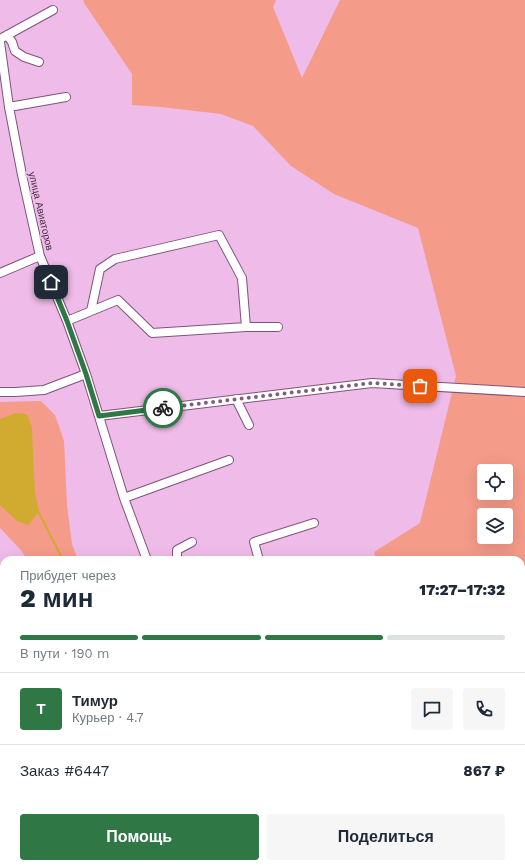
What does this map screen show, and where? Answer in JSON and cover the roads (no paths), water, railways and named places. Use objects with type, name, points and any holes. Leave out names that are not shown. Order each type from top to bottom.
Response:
[{"type":"street","points":[[2,39],[53,10]]},
{"type":"street","points":[[2,39],[12,42],[15,51],[24,57],[39,62]]},
{"type":"street","name":"улица Авиаторов","points":[[2,39],[10,108],[22,175],[40,256],[67,321],[86,374],[124,498],[146,556]]},
{"type":"street","points":[[10,108],[66,97]]},
{"type":"street","points":[[91,311],[100,269],[116,258],[219,235],[242,278],[246,327]]},
{"type":"street","points":[[0,273],[40,256]]},
{"type":"street","points":[[67,321],[118,300],[152,333],[246,327],[278,327]]},
{"type":"street","points":[[0,392],[44,390],[86,374]]},
{"type":"street","points":[[99,416],[372,383],[525,392]]},
{"type":"street","points":[[236,399],[249,425]]},
{"type":"street","points":[[124,498],[229,460]]},
{"type":"street","points":[[257,556],[254,542],[314,523]]},
{"type":"street","points":[[177,556],[178,550],[192,542]]},
{"type":"waterway","points":[[38,511],[61,556]]}]
